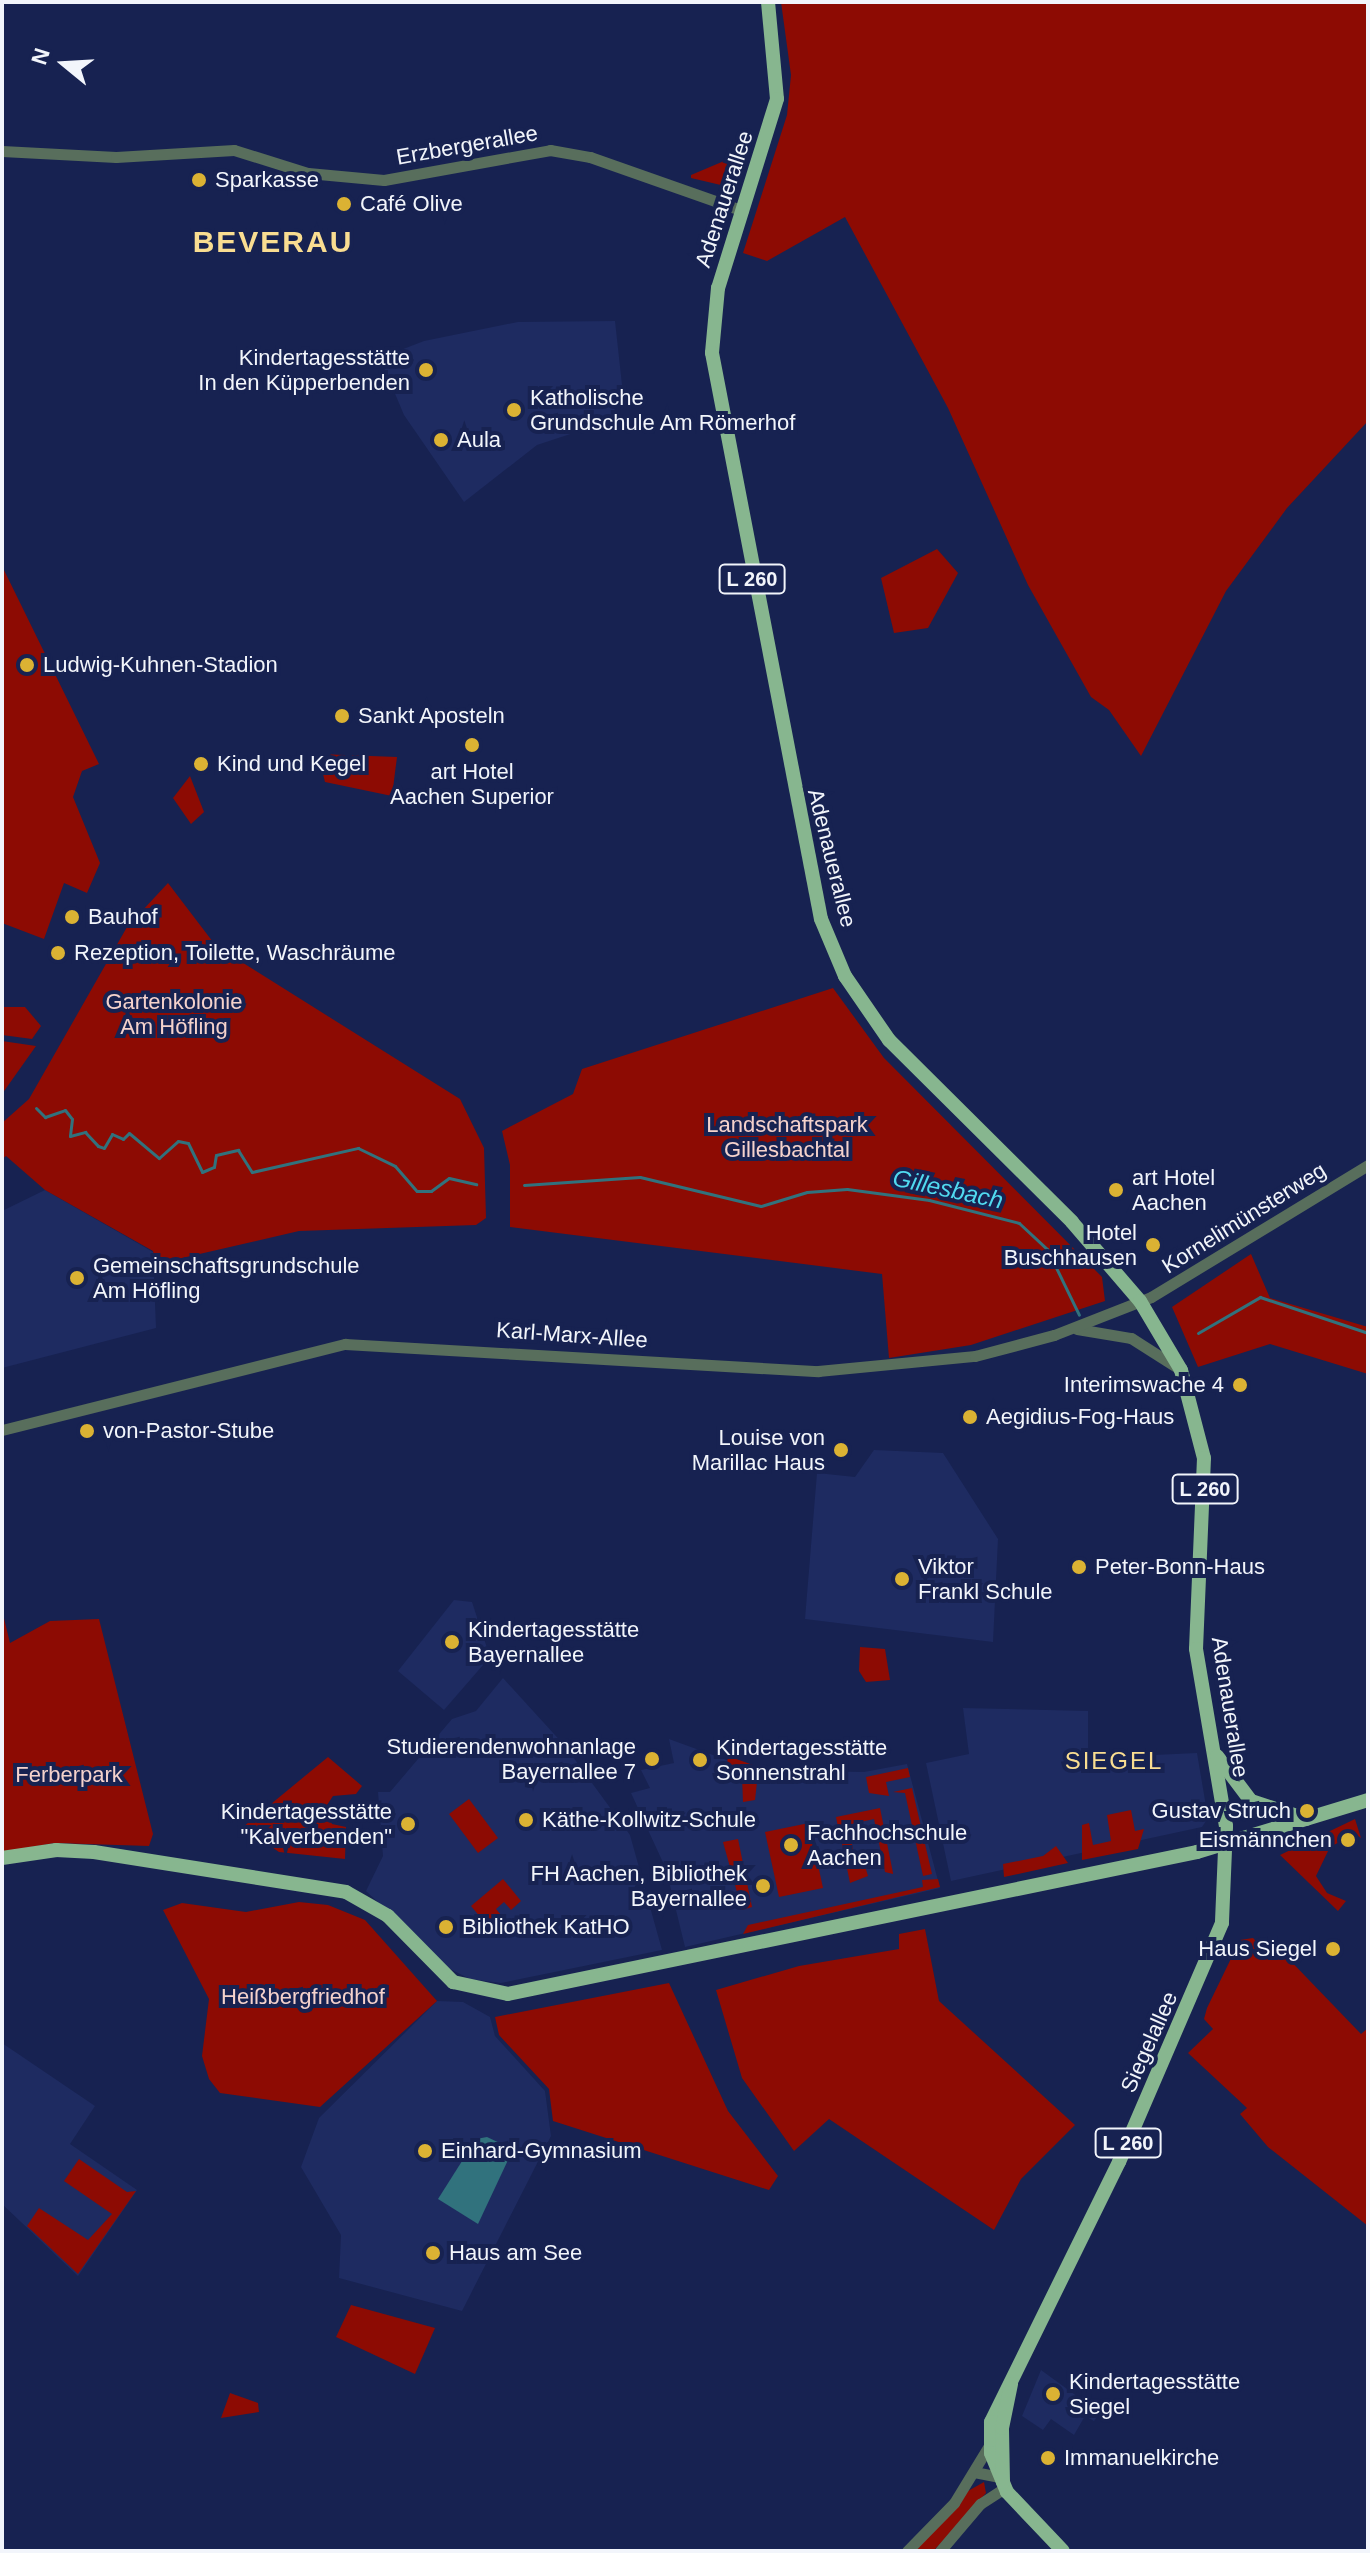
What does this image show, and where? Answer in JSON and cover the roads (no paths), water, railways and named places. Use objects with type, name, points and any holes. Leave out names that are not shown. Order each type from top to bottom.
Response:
[{"type":"main road","name":"Adenauerallee","points":[[768,2],[777,99],[714,305],[714,380],[803,845],[827,934],[855,993],[889,1040],[1078,1229],[1140,1301],[1181,1370],[1204,1458],[1196,1637],[1227,1846]]},
{"type":"main road","points":[[1212,1749],[1251,1801],[1274,1813],[1313,1820]]},
{"type":"main road","points":[[2,1858],[68,1850],[346,1892],[388,1916],[453,1982],[508,1994],[1227,1846],[1368,1800]]},
{"type":"main road","name":"Siegelallee","points":[[1002,2482],[990,2444],[996,2402],[1013,2375],[1107,2188],[1210,1958],[1227,1900],[1227,1846]]},
{"type":"main road","name":"Siegelallee","points":[[1002,2482],[1002,2428],[1013,2375]]},
{"type":"main road","name":"L 260","points":[[1002,2482],[1034,2526],[1063,2551]]},
{"type":"street","name":"Erzbergerallee","points":[[2,151],[116,157],[234,150],[308,173],[384,180],[550,150],[590,157],[743,211]]},
{"type":"street","name":"Kornelimünsterweg","points":[[1140,1301],[1368,1165]]},
{"type":"street","name":"Karl-Marx-Allee","points":[[2,1430],[345,1344],[818,1371],[930,1363],[1072,1329],[1140,1301]]},
{"type":"street","points":[[1072,1329],[1131,1338],[1181,1370]]},
{"type":"street","points":[[907,2551],[974,2472],[990,2444]]},
{"type":"street","points":[[940,2551],[1002,2482],[974,2472]]},
{"type":"waterway","name":"Gillesbach","points":[[36,1108],[45,1117],[65,1110],[72,1119],[70,1136],[85,1132],[104,1148],[112,1134],[123,1139],[129,1133],[159,1158],[178,1141],[188,1143],[202,1172],[214,1167],[216,1155],[238,1150],[252,1172],[358,1148],[395,1166],[417,1191],[431,1191],[449,1178],[476,1184]]},
{"type":"waterway","name":"Gillesbach","points":[[524,1185],[640,1177],[761,1206],[807,1192],[847,1189],[929,1200],[1019,1223],[1047,1249],[1079,1315]]},
{"type":"waterway","name":"Gillesbach","points":[[1198,1333],[1260,1297],[1368,1333]]},
{"type":"place","name":"Sparkasse","points":[[199,180]]},
{"type":"place","name":"Café Olive","points":[[344,204]]},
{"type":"place","name":"Kindertagesstätte In den Küpperbenden","points":[[426,370]]},
{"type":"place","name":"Katholische Grundschule Am Römerhof","points":[[514,410]]},
{"type":"place","name":"Aula","points":[[441,440]]},
{"type":"place","name":"Ludwig-Kuhnen-Stadion","points":[[27,665]]},
{"type":"place","name":"Sankt Aposteln","points":[[342,716]]},
{"type":"place","name":"art Hotel Aachen Superior","points":[[472,745]]},
{"type":"place","name":"Kind und Kegel","points":[[201,764]]},
{"type":"place","name":"Bauhof","points":[[72,917]]},
{"type":"place","name":"Rezeption, Toilette, Waschräume","points":[[58,953]]},
{"type":"place","name":"art Hotel Aachen","points":[[1116,1190]]},
{"type":"place","name":"Hotel Buschhausen","points":[[1153,1245]]},
{"type":"place","name":"Gemeinschaftsgrundschule Am Höfling","points":[[77,1278]]},
{"type":"place","name":"Interimswache 4","points":[[1240,1385]]},
{"type":"place","name":"Aegidius-Fog-Haus","points":[[970,1417]]},
{"type":"place","name":"von-Pastor-Stube","points":[[87,1431]]},
{"type":"place","name":"Louise von Marillac Haus","points":[[841,1450]]},
{"type":"place","name":"Peter-Bonn-Haus","points":[[1079,1567]]},
{"type":"place","name":"Viktor Frankl Schule","points":[[902,1579]]},
{"type":"place","name":"Kindertagesstätte Bayernallee","points":[[452,1642]]},
{"type":"place","name":"Studierendenwohnanlage Bayernallee 7","points":[[652,1759]]},
{"type":"place","name":"Kindertagesstätte Sonnenstrahl","points":[[700,1760]]},
{"type":"place","name":"Gustav Struch","points":[[1307,1811]]},
{"type":"place","name":"Käthe-Kollwitz-Schule","points":[[526,1820]]},
{"type":"place","name":"Kindertagesstätte \"Kalverbenden\"","points":[[408,1824]]},
{"type":"place","name":"Eismännchen","points":[[1348,1840]]},
{"type":"place","name":"Fachhochschule Aachen","points":[[791,1845]]},
{"type":"place","name":"FH Aachen, Bibliothek Bayernallee","points":[[763,1886]]},
{"type":"place","name":"Bibliothek KatHO","points":[[446,1927]]},
{"type":"place","name":"Haus Siegel","points":[[1333,1949]]},
{"type":"place","name":"Einhard-Gymnasium","points":[[425,2151]]},
{"type":"place","name":"Haus am See","points":[[433,2253]]},
{"type":"place","name":"Kindertagesstätte Siegel","points":[[1053,2394]]},
{"type":"place","name":"Immanuelkirche","points":[[1048,2458]]},
{"type":"district","name":"BEVERAU","points":[[273,242]]},
{"type":"district","name":"SIEGEL","points":[[1114,1761]]},
{"type":"park label","name":"Gartenkolonie Am Höfling","points":[[174,1014]]},
{"type":"park label","name":"Landschaftspark Gillesbachtal","points":[[787,1136]]},
{"type":"park label","name":"Ferberpark","points":[[69,1775]]},
{"type":"park label","name":"Heißbergfriedhof","points":[[303,1997]]}]
